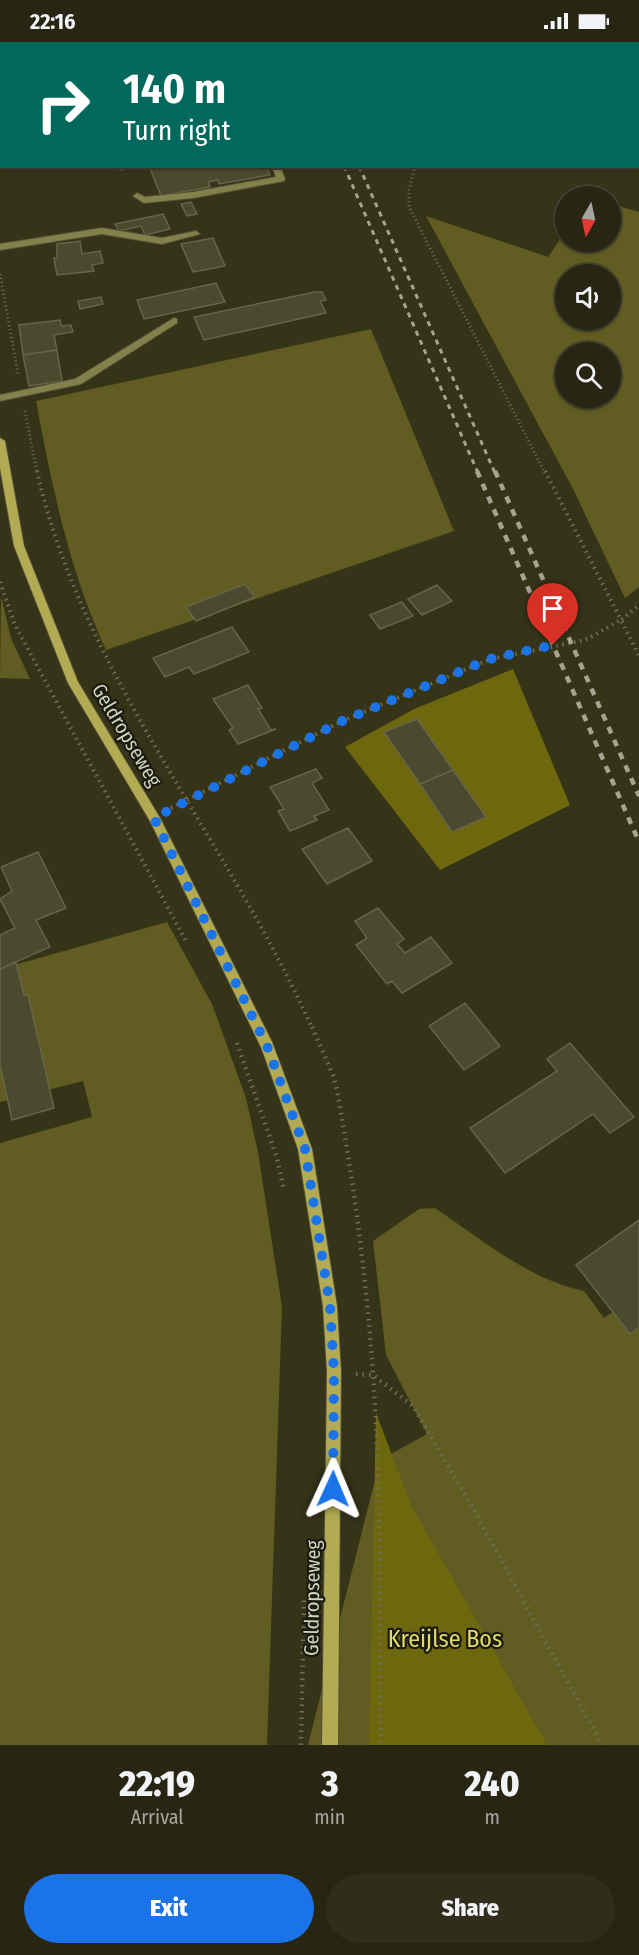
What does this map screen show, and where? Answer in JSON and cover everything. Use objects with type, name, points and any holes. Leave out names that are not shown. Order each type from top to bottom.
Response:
[{"type":"main road","name":"Geldropseweg","points":[[0,441],[20,546],[73,683],[154,818],[267,1046],[305,1149],[330,1306],[334,1372],[330,1745]]},
{"type":"lane","points":[[137,196],[144,200],[193,195],[281,179],[277,168]]},
{"type":"lane","points":[[0,247],[102,231],[162,242],[196,234]]},
{"type":"lane","points":[[0,398],[78,382],[174,321]]},
{"type":"path","points":[[414,168],[409,190],[409,207],[639,656]]},
{"type":"path","points":[[0,582],[15,625],[190,947]]},
{"type":"path","points":[[154,818],[340,722],[490,659],[585,640],[621,620],[639,605]]},
{"type":"path","points":[[233,1036],[242,1055],[277,1158],[287,1200]]},
{"type":"path","points":[[334,1372],[373,1375],[413,1406],[470,1503],[602,1745]]},
{"type":"green space","points":[[621,207],[639,212],[639,587],[625,598],[573,489],[426,216],[548,257],[555,247],[555,252],[621,252]]},
{"type":"green space","points":[[371,329],[454,531],[106,650],[82,589],[63,528],[36,401]]},
{"type":"green space","points":[[1,596],[11,638],[30,679],[0,678]]},
{"type":"green space","points":[[513,669],[570,805],[440,870],[345,747],[414,709]]},
{"type":"green space","points":[[167,922],[212,1004],[246,1098],[258,1152],[282,1307],[267,1745],[0,1745],[0,1143],[92,1117],[83,1081],[0,1102],[0,969]]},
{"type":"green space","name":"Kreijlse Bos","points":[[435,1208],[524,1268],[563,1285],[584,1291],[604,1318],[639,1294],[639,1745],[308,1745],[380,1460],[427,1434],[386,1355],[373,1241],[419,1209]]},
{"type":"green space","name":"Kreijlse Bos","points":[[376,1413],[411,1505],[547,1745],[369,1745]]},
{"type":"building","points":[[150,168],[267,168],[270,175],[219,184],[218,180],[208,182],[210,187],[161,196]]},
{"type":"building","points":[[191,202],[197,214],[187,216],[181,204]]},
{"type":"building","points":[[163,214],[170,229],[145,235],[141,226],[119,231],[115,224]]},
{"type":"building","points":[[213,238],[225,266],[193,272],[181,244]]},
{"type":"building","points":[[80,241],[82,254],[100,251],[103,263],[92,265],[94,271],[57,275],[54,258],[57,258],[57,244]]},
{"type":"building","points":[[216,283],[225,302],[144,319],[137,300]]},
{"type":"building","points":[[322,292],[326,300],[320,301],[326,313],[204,340],[194,317]]},
{"type":"building","points":[[101,297],[103,304],[80,309],[78,301]]},
{"type":"building","points":[[60,320],[61,326],[71,325],[73,332],[54,335],[57,350],[23,355],[19,325]]},
{"type":"building","points":[[57,350],[62,381],[29,386],[23,355]]},
{"type":"building","points":[[245,584],[255,597],[196,621],[186,607]]},
{"type":"building","points":[[437,585],[452,601],[422,615],[408,599]]},
{"type":"building","points":[[402,602],[413,616],[380,629],[370,615]]},
{"type":"building","points":[[232,627],[249,652],[194,674],[189,667],[165,677],[153,658]]},
{"type":"building","points":[[248,685],[262,708],[258,709],[271,730],[276,729],[238,744],[229,730],[233,728],[213,699]]},
{"type":"building","points":[[417,719],[453,770],[420,784],[384,732]]},
{"type":"building","points":[[316,769],[322,778],[312,783],[329,810],[314,816],[317,820],[290,831],[278,811],[284,809],[270,787]]},
{"type":"building","points":[[453,770],[486,817],[452,832],[420,784]]},
{"type":"building","points":[[348,828],[372,861],[327,884],[302,849]]},
{"type":"building","points":[[38,852],[66,908],[36,920],[50,947],[0,969],[0,935],[15,928],[0,899],[12,891],[1,867]]},
{"type":"building","points":[[378,908],[404,939],[397,944],[405,953],[431,937],[452,963],[402,993],[392,981],[387,984],[356,945],[367,938],[355,921]]},
{"type":"building","points":[[16,962],[24,995],[28,995],[54,1108],[12,1120],[0,1065],[0,969]]},
{"type":"building","points":[[465,1003],[500,1046],[464,1070],[429,1026]]},
{"type":"building","points":[[570,1043],[634,1117],[610,1133],[593,1114],[505,1173],[470,1128],[557,1071],[547,1059]]},
{"type":"building","points":[[639,1220],[639,1327],[630,1334],[576,1265]]},
{"type":"railway","points":[[345,168],[478,473]]},
{"type":"railway","points":[[360,168],[495,473]]},
{"type":"railway","points":[[477,471],[639,842]]},
{"type":"railway","points":[[495,471],[639,796]]},
{"type":"route","points":[[333,1489],[334,1372],[330,1306],[305,1149],[267,1046],[154,818],[340,722],[490,659],[553,645]]}]
